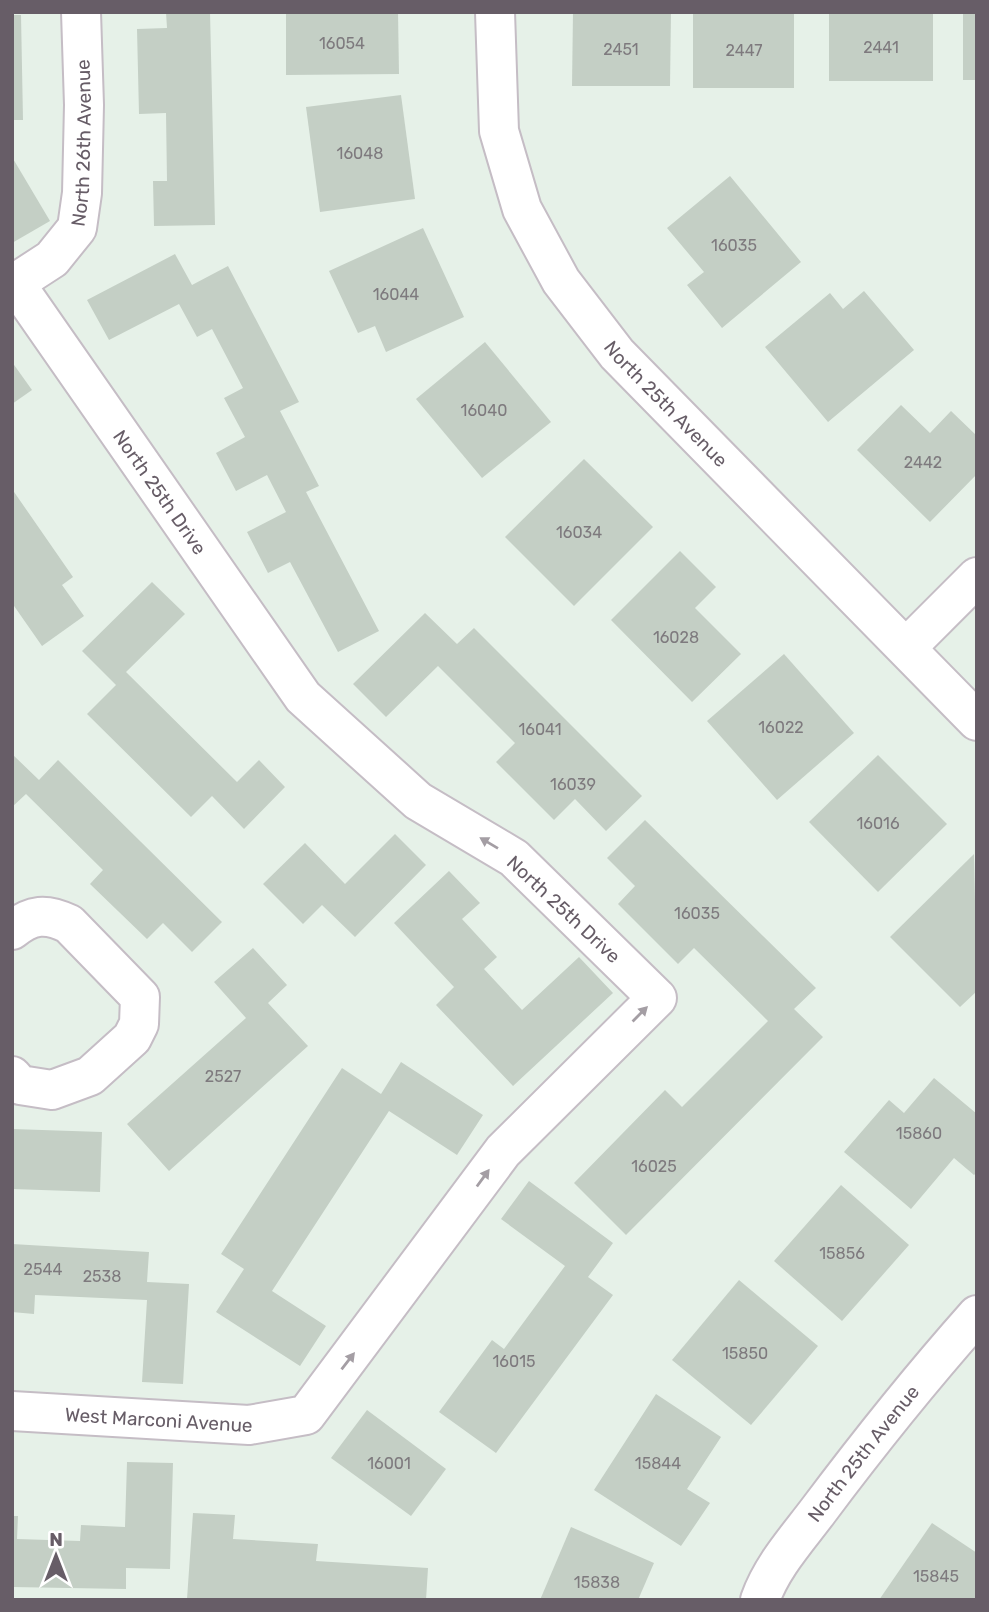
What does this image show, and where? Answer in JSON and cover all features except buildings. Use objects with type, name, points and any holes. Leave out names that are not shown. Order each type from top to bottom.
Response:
[{"type":"street","name":"North 26th Avenue","points":[[14,284],[52,260],[77,228],[82,193],[84,118],[81,12]]},
{"type":"street","name":"North 25th Avenue","points":[[495,12],[499,131],[522,209],[561,281],[617,354],[977,720]]},
{"type":"street","name":"North 25th Drive","points":[[14,284],[303,697],[418,801],[514,858],[657,998],[503,1151],[306,1415]]},
{"type":"street","points":[[907,647],[977,577]]},
{"type":"street","points":[[12,930],[24,920],[39,915],[54,917],[69,924],[140,997],[140,1008],[139,1024],[132,1038],[90,1076],[52,1090],[20,1085],[12,1076]]},
{"type":"street","name":"North 25th Avenue","points":[[760,1600],[768,1578],[850,1468],[919,1380],[977,1315]]},
{"type":"street","name":"West Marconi Avenue","points":[[12,1411],[249,1425],[306,1415]]}]
